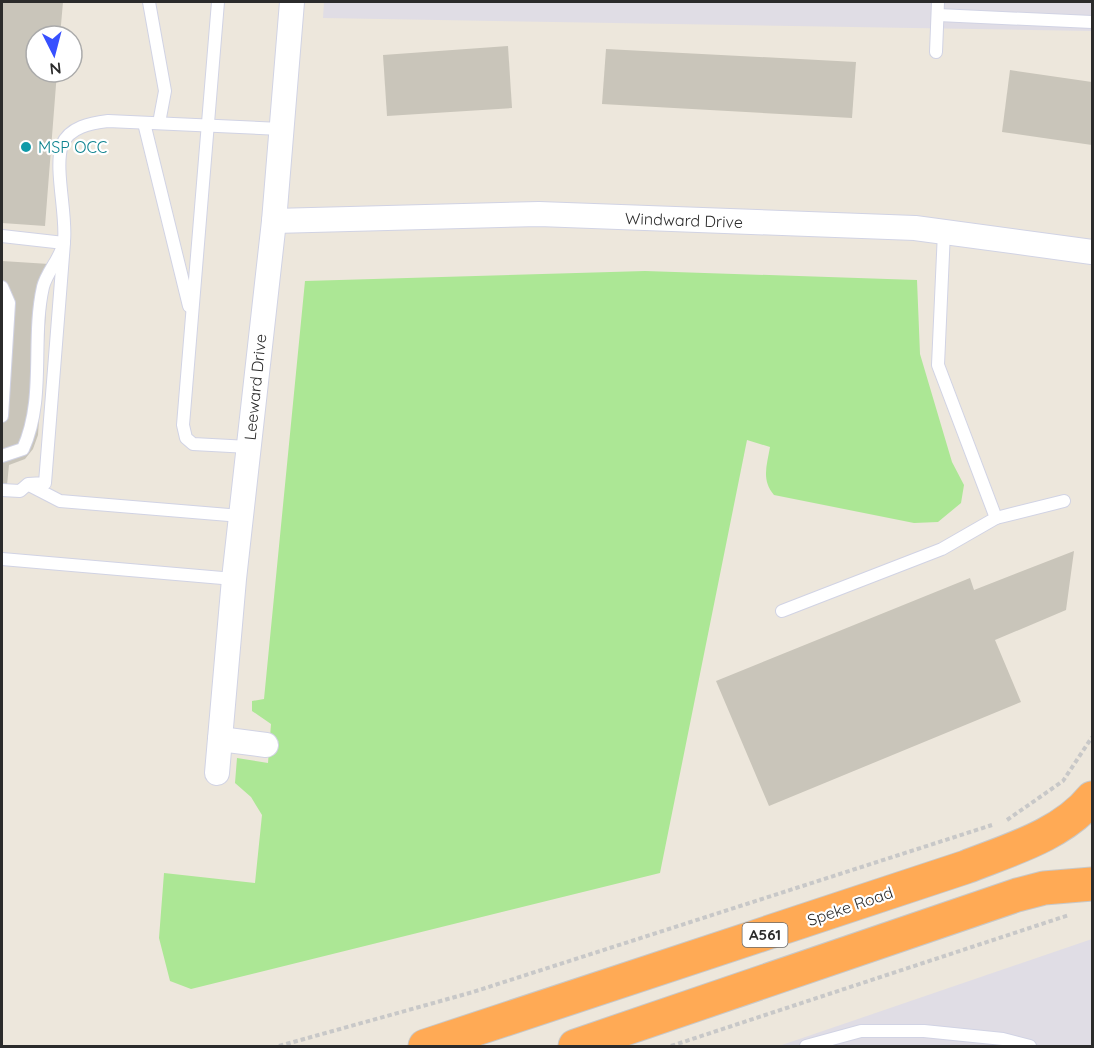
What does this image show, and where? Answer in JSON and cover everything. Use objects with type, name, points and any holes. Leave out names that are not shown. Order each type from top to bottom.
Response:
[{"type":"highway","name":"Speke Road","points":[[425,1047],[966,867],[1046,833],[1068,819],[1092,798]]},
{"type":"highway","points":[[575,1047],[1017,895],[1044,888],[1092,884]]},
{"type":"street","name":"Leeward Drive","points":[[217,773],[234,579],[274,221],[292,2]]},
{"type":"street","name":"Windward Drive","points":[[274,221],[539,214],[915,228],[1092,252]]},
{"type":"street","points":[[220,739],[266,745]]},
{"type":"lane","points":[[148,2],[165,91],[159,123]]},
{"type":"lane","points":[[218,2],[183,425],[186,438],[193,444],[249,447]]},
{"type":"lane","points":[[936,52],[938,2]]},
{"type":"lane","points":[[938,15],[1092,22]]},
{"type":"lane","points":[[2,490],[20,491],[28,484],[45,483],[64,243],[62,146],[70,132],[91,123],[108,121],[281,129]]},
{"type":"lane","points":[[144,123],[192,316]]},
{"type":"lane","points":[[944,232],[938,365],[996,518]]},
{"type":"lane","points":[[2,236],[64,243]]},
{"type":"lane","points":[[2,456],[23,449],[31,431],[36,397],[38,319],[43,284],[64,243]]},
{"type":"lane","points":[[2,286],[9,303],[2,416]]},
{"type":"lane","points":[[28,484],[60,501],[241,516]]},
{"type":"lane","points":[[782,611],[942,549],[996,518],[1064,501]]},
{"type":"lane","points":[[2,560],[234,579]]},
{"type":"lane","points":[[807,1047],[861,1031],[924,1031],[1003,1039],[1030,1047]]},
{"type":"path","points":[[1005,821],[1063,781],[1092,737]]},
{"type":"path","points":[[279,1047],[473,992],[994,825]]},
{"type":"path","points":[[671,1047],[1074,913]]},
{"type":"shaded area","points":[[324,2],[1092,2],[1092,31],[323,18]]},
{"type":"shaded area","points":[[1092,939],[1092,1046],[779,1046]]},
{"type":"green space","points":[[645,271],[917,280],[920,354],[952,462],[964,485],[961,503],[938,522],[914,523],[774,495],[766,478],[770,447],[747,440],[660,873],[191,989],[170,981],[159,938],[164,873],[255,883],[262,815],[251,797],[235,783],[237,758],[268,763],[271,724],[252,711],[252,701],[264,699],[305,281]]},
{"type":"building","name":"MSP OCC","points":[[2,2],[63,2],[61,24],[24,24],[24,84],[56,84],[45,226],[2,223]]},
{"type":"building","points":[[508,46],[512,108],[387,116],[383,55]]},
{"type":"building","points":[[606,49],[856,62],[852,118],[602,104]]},
{"type":"building","points":[[1010,70],[1092,82],[1092,145],[1002,132]]},
{"type":"building","points":[[2,261],[49,264],[38,435],[33,449],[25,459],[9,465],[7,485],[2,484]]},
{"type":"building","points":[[1074,551],[1066,610],[995,640],[1021,702],[769,806],[716,681],[970,578],[974,590]]},
{"type":"place","name":"MSP OCC","points":[[26,147]]}]
